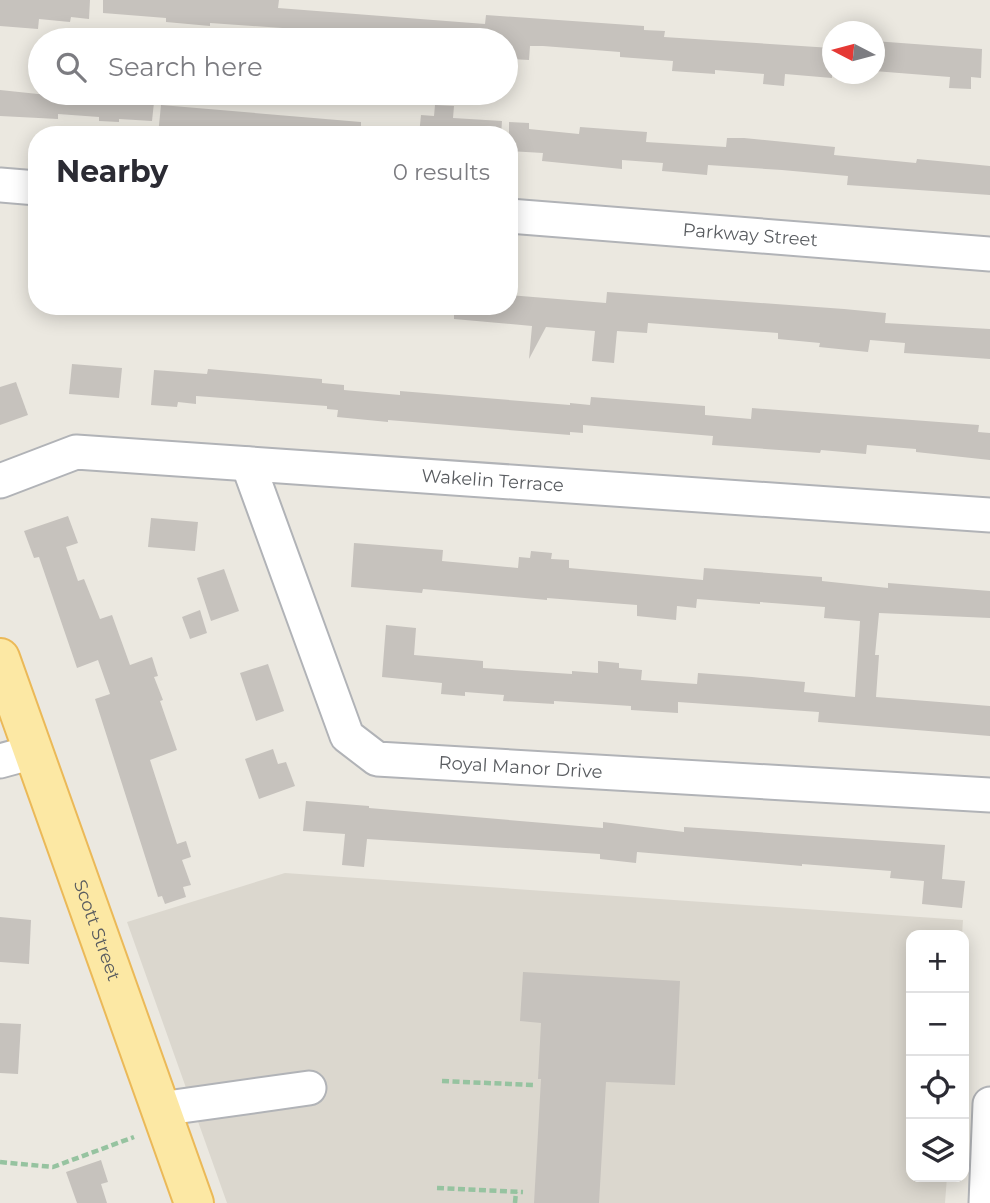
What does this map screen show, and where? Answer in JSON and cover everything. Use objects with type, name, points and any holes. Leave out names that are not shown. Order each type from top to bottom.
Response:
[{"type":"main road","name":"Scott Street","points":[[0,658],[16,757],[160,1109],[194,1203]]},
{"type":"street","points":[[0,185],[28,187]]},
{"type":"street","name":"Parkway Street","points":[[518,217],[990,254]]},
{"type":"street","name":"Wakelin Terrace","points":[[0,481],[76,452],[990,515]]},
{"type":"street","name":"Royal Manor Drive","points":[[248,464],[347,736],[377,758],[990,795]]},
{"type":"street","points":[[160,1109],[309,1088]]},
{"type":"street","points":[[986,1203],[990,1104]]},
{"type":"path","points":[[442,1081],[533,1085]]},
{"type":"path","points":[[0,1162],[53,1167],[134,1137]]},
{"type":"path","points":[[437,1188],[523,1192]]},
{"type":"path","points":[[515,1203],[516,1192]]},
{"type":"shaded area","points":[[285,873],[963,920],[962,930],[906,930],[906,1182],[947,1182],[945,1203],[227,1203],[127,922]]},
{"type":"building","points":[[0,0],[90,0],[89,19],[71,17],[70,22],[39,19],[38,28],[0,26]]},
{"type":"building","points":[[103,0],[279,0],[278,8],[485,24],[486,15],[644,26],[644,30],[665,31],[664,37],[822,47],[822,77],[785,74],[784,86],[763,84],[764,74],[715,70],[715,74],[672,71],[673,61],[620,57],[620,52],[543,46],[530,46],[529,60],[518,59],[518,28],[282,28],[210,23],[210,26],[166,22],[166,18],[103,13]]},
{"type":"building","points":[[885,42],[982,49],[981,78],[971,77],[971,89],[949,88],[950,77],[885,72]]},
{"type":"building","points":[[0,90],[28,93],[28,105],[154,105],[152,121],[99,121],[99,117],[58,114],[58,119],[0,116]]},
{"type":"building","points":[[161,105],[361,122],[361,126],[159,126]]},
{"type":"building","points":[[435,105],[454,106],[453,118],[502,121],[502,126],[420,126],[421,115],[434,116]]},
{"type":"building","points":[[509,122],[529,123],[529,129],[579,134],[580,127],[647,132],[646,142],[726,147],[727,138],[744,138],[835,147],[834,155],[916,163],[917,159],[990,166],[990,195],[847,185],[848,176],[782,170],[708,165],[707,175],[662,171],[663,163],[622,160],[622,169],[542,161],[543,153],[518,152],[518,126],[509,126]]},
{"type":"building","points":[[607,292],[886,313],[885,323],[990,329],[990,359],[904,353],[905,343],[870,340],[868,352],[778,339],[778,333],[648,323],[647,333],[617,331],[614,363],[592,361],[595,331],[546,327],[529,359],[532,326],[454,319],[454,315],[518,315],[518,296],[606,303]]},
{"type":"building","points":[[72,364],[122,368],[119,398],[69,394]]},
{"type":"building","points":[[208,369],[322,379],[322,383],[344,385],[344,390],[400,395],[400,391],[570,405],[590,405],[591,397],[705,406],[705,415],[751,419],[752,408],[979,425],[978,432],[990,433],[990,460],[867,445],[866,454],[712,445],[713,436],[583,425],[583,433],[570,432],[570,435],[388,422],[337,417],[338,410],[327,409],[327,406],[196,396],[196,404],[178,402],[177,407],[151,405],[154,370],[207,374]]},
{"type":"building","points":[[16,382],[28,415],[0,425],[0,387]]},
{"type":"building","points":[[68,516],[78,543],[66,547],[78,581],[84,579],[100,619],[112,615],[130,665],[152,657],[158,676],[154,677],[163,700],[160,701],[177,750],[150,760],[177,844],[186,841],[191,857],[182,860],[191,885],[183,887],[186,897],[165,904],[162,896],[158,897],[95,699],[110,694],[98,660],[77,668],[39,557],[34,558],[24,531]]},
{"type":"building","points":[[151,518],[198,522],[195,551],[148,547]]},
{"type":"building","points":[[354,543],[443,550],[442,561],[518,568],[519,557],[530,558],[531,551],[552,553],[551,559],[569,560],[569,568],[703,580],[704,568],[822,577],[822,581],[888,588],[888,583],[990,591],[990,618],[879,613],[875,655],[879,655],[876,697],[990,706],[990,736],[818,722],[819,712],[678,702],[678,713],[631,710],[631,706],[503,701],[504,695],[465,692],[465,696],[441,694],[442,683],[382,677],[386,625],[416,628],[414,655],[483,661],[483,668],[572,674],[572,671],[598,673],[598,661],[619,663],[619,668],[642,670],[641,680],[697,684],[698,673],[752,677],[805,682],[804,692],[855,697],[860,621],[824,618],[825,607],[760,602],[697,599],[696,608],[677,606],[676,620],[637,616],[637,605],[423,589],[422,593],[351,587]]},
{"type":"building","points":[[224,569],[239,611],[211,621],[197,578]]},
{"type":"building","points":[[200,610],[207,633],[190,639],[182,617]]},
{"type":"building","points":[[268,664],[284,711],[256,721],[240,673]]},
{"type":"building","points":[[273,749],[278,764],[286,762],[295,786],[259,799],[245,759]]},
{"type":"building","points":[[306,801],[603,828],[603,822],[684,832],[684,827],[945,845],[942,879],[965,881],[962,908],[922,904],[924,881],[890,878],[891,871],[637,852],[636,863],[600,859],[600,854],[367,839],[364,867],[342,865],[345,834],[303,831]]},
{"type":"building","points":[[0,917],[31,920],[29,964],[0,962]]},
{"type":"building","points":[[523,972],[680,981],[675,1085],[606,1082],[599,1203],[534,1203],[541,1079],[538,1079],[541,1023],[520,1021]]},
{"type":"building","points":[[0,1023],[21,1024],[18,1074],[0,1073]]},
{"type":"building","points":[[101,1160],[108,1182],[101,1184],[107,1203],[77,1203],[66,1172]]}]
